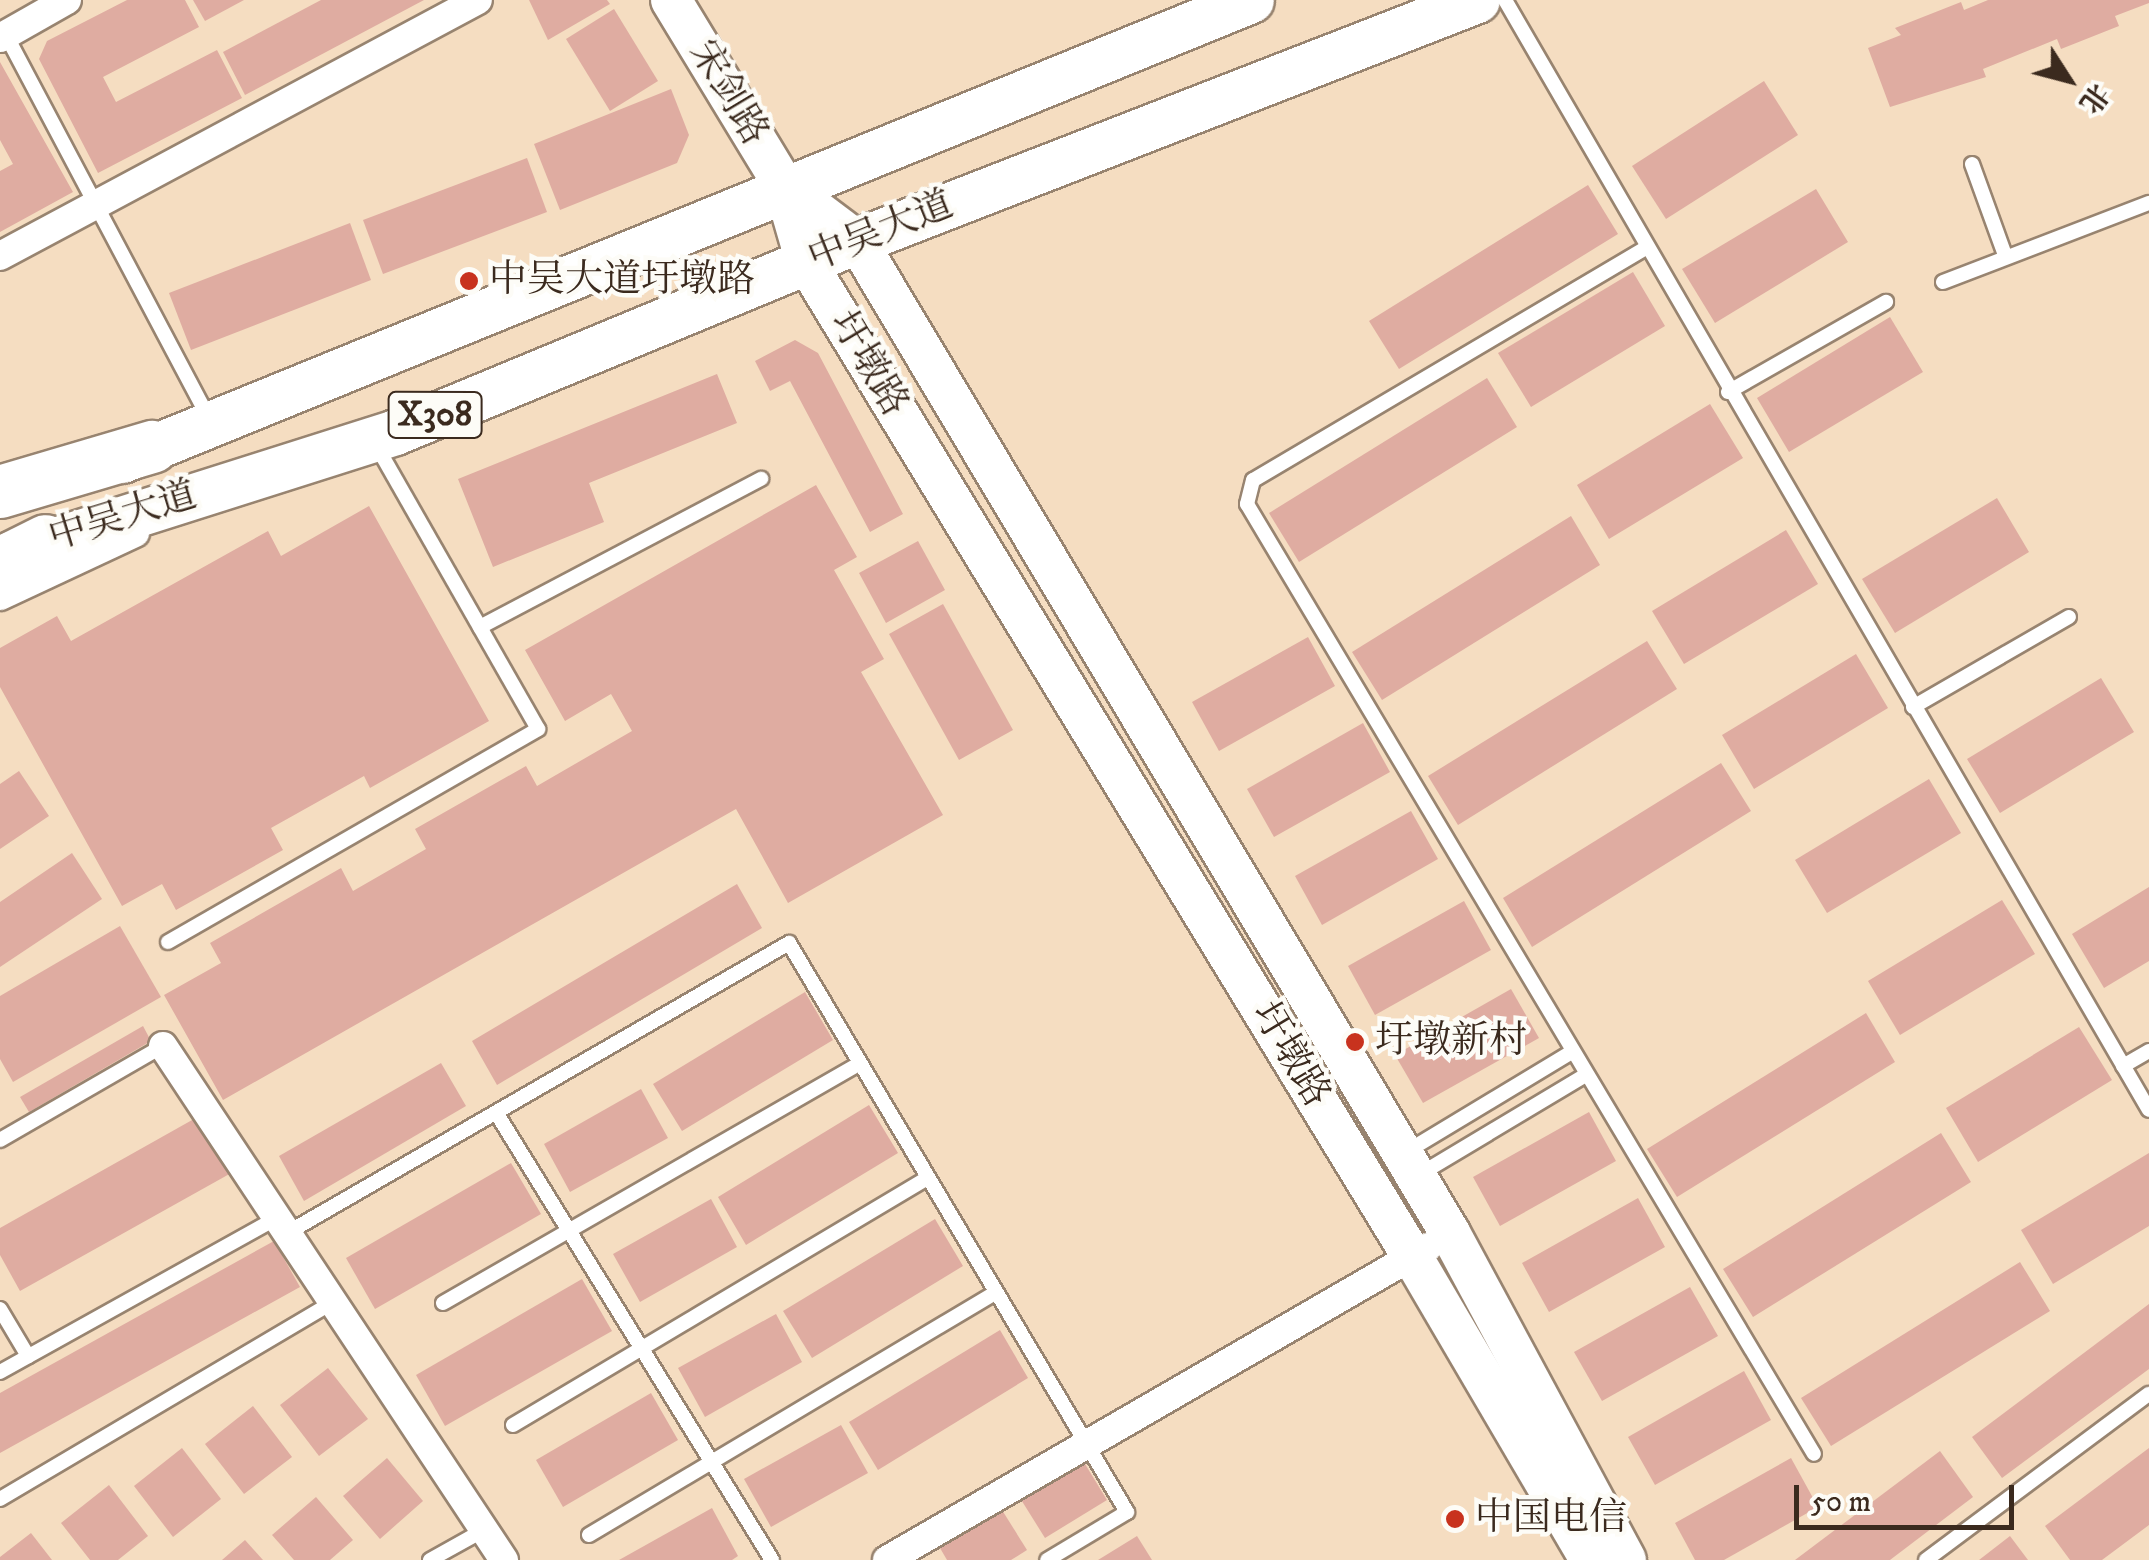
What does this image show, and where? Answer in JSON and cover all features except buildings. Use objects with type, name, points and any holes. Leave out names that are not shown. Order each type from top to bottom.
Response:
[{"type":"highway","points":[[0,492],[152,447]]},
{"type":"main road","name":"宋剑路","points":[[672,0],[784,186]]},
{"type":"main road","name":"中吴大道","points":[[15,554],[372,439],[858,241],[1477,0]]},
{"type":"main road","name":"中吴大道","points":[[0,512],[1229,4]]},
{"type":"main road","name":"圩墩路","points":[[784,186],[858,241],[1450,1233],[1626,1560]]},
{"type":"main road","name":"圩墩路","points":[[784,186],[806,262],[1412,1256],[1590,1560]]},
{"type":"street","points":[[3,36],[67,0]]},
{"type":"street","points":[[0,256],[478,0]]},
{"type":"street","points":[[0,596],[261,474]]},
{"type":"street","points":[[163,1046],[504,1560]]},
{"type":"street","points":[[887,1560],[1450,1233]]},
{"type":"lane","points":[[1505,0],[1644,249],[2149,1110]]},
{"type":"lane","points":[[3,36],[212,423]]},
{"type":"lane","points":[[1972,164],[2005,255]]},
{"type":"lane","points":[[1943,282],[2005,255],[2149,203]]},
{"type":"lane","points":[[1644,249],[1253,480],[1247,504],[1814,1454]]},
{"type":"lane","points":[[1728,392],[1886,302]]},
{"type":"lane","points":[[168,942],[538,729],[372,439]]},
{"type":"lane","points":[[480,628],[761,480]]},
{"type":"lane","points":[[1913,708],[2069,617]]},
{"type":"lane","points":[[0,1372],[497,1114],[789,943],[1127,1512],[1047,1560]]},
{"type":"lane","points":[[0,1140],[163,1046]]},
{"type":"lane","points":[[2123,1066],[2149,1051]]},
{"type":"lane","points":[[1410,1165],[1572,1052]]},
{"type":"lane","points":[[443,1303],[860,1063]]},
{"type":"lane","points":[[1410,1165],[1586,1074]]},
{"type":"lane","points":[[497,1114],[772,1560]]},
{"type":"lane","points":[[512,1425],[928,1178]]},
{"type":"lane","points":[[589,1536],[996,1292]]},
{"type":"lane","points":[[0,1499],[333,1302]]},
{"type":"lane","points":[[0,1309],[28,1356]]},
{"type":"lane","points":[[1926,1560],[2149,1394]]},
{"type":"lane","points":[[430,1560],[484,1530]]},
{"type":"place","name":"中吴大道圩墩路","points":[[469,281]]},
{"type":"place","name":"圩墩新村","points":[[1355,1042]]},
{"type":"place","name":"中国电信","points":[[1455,1519]]}]
